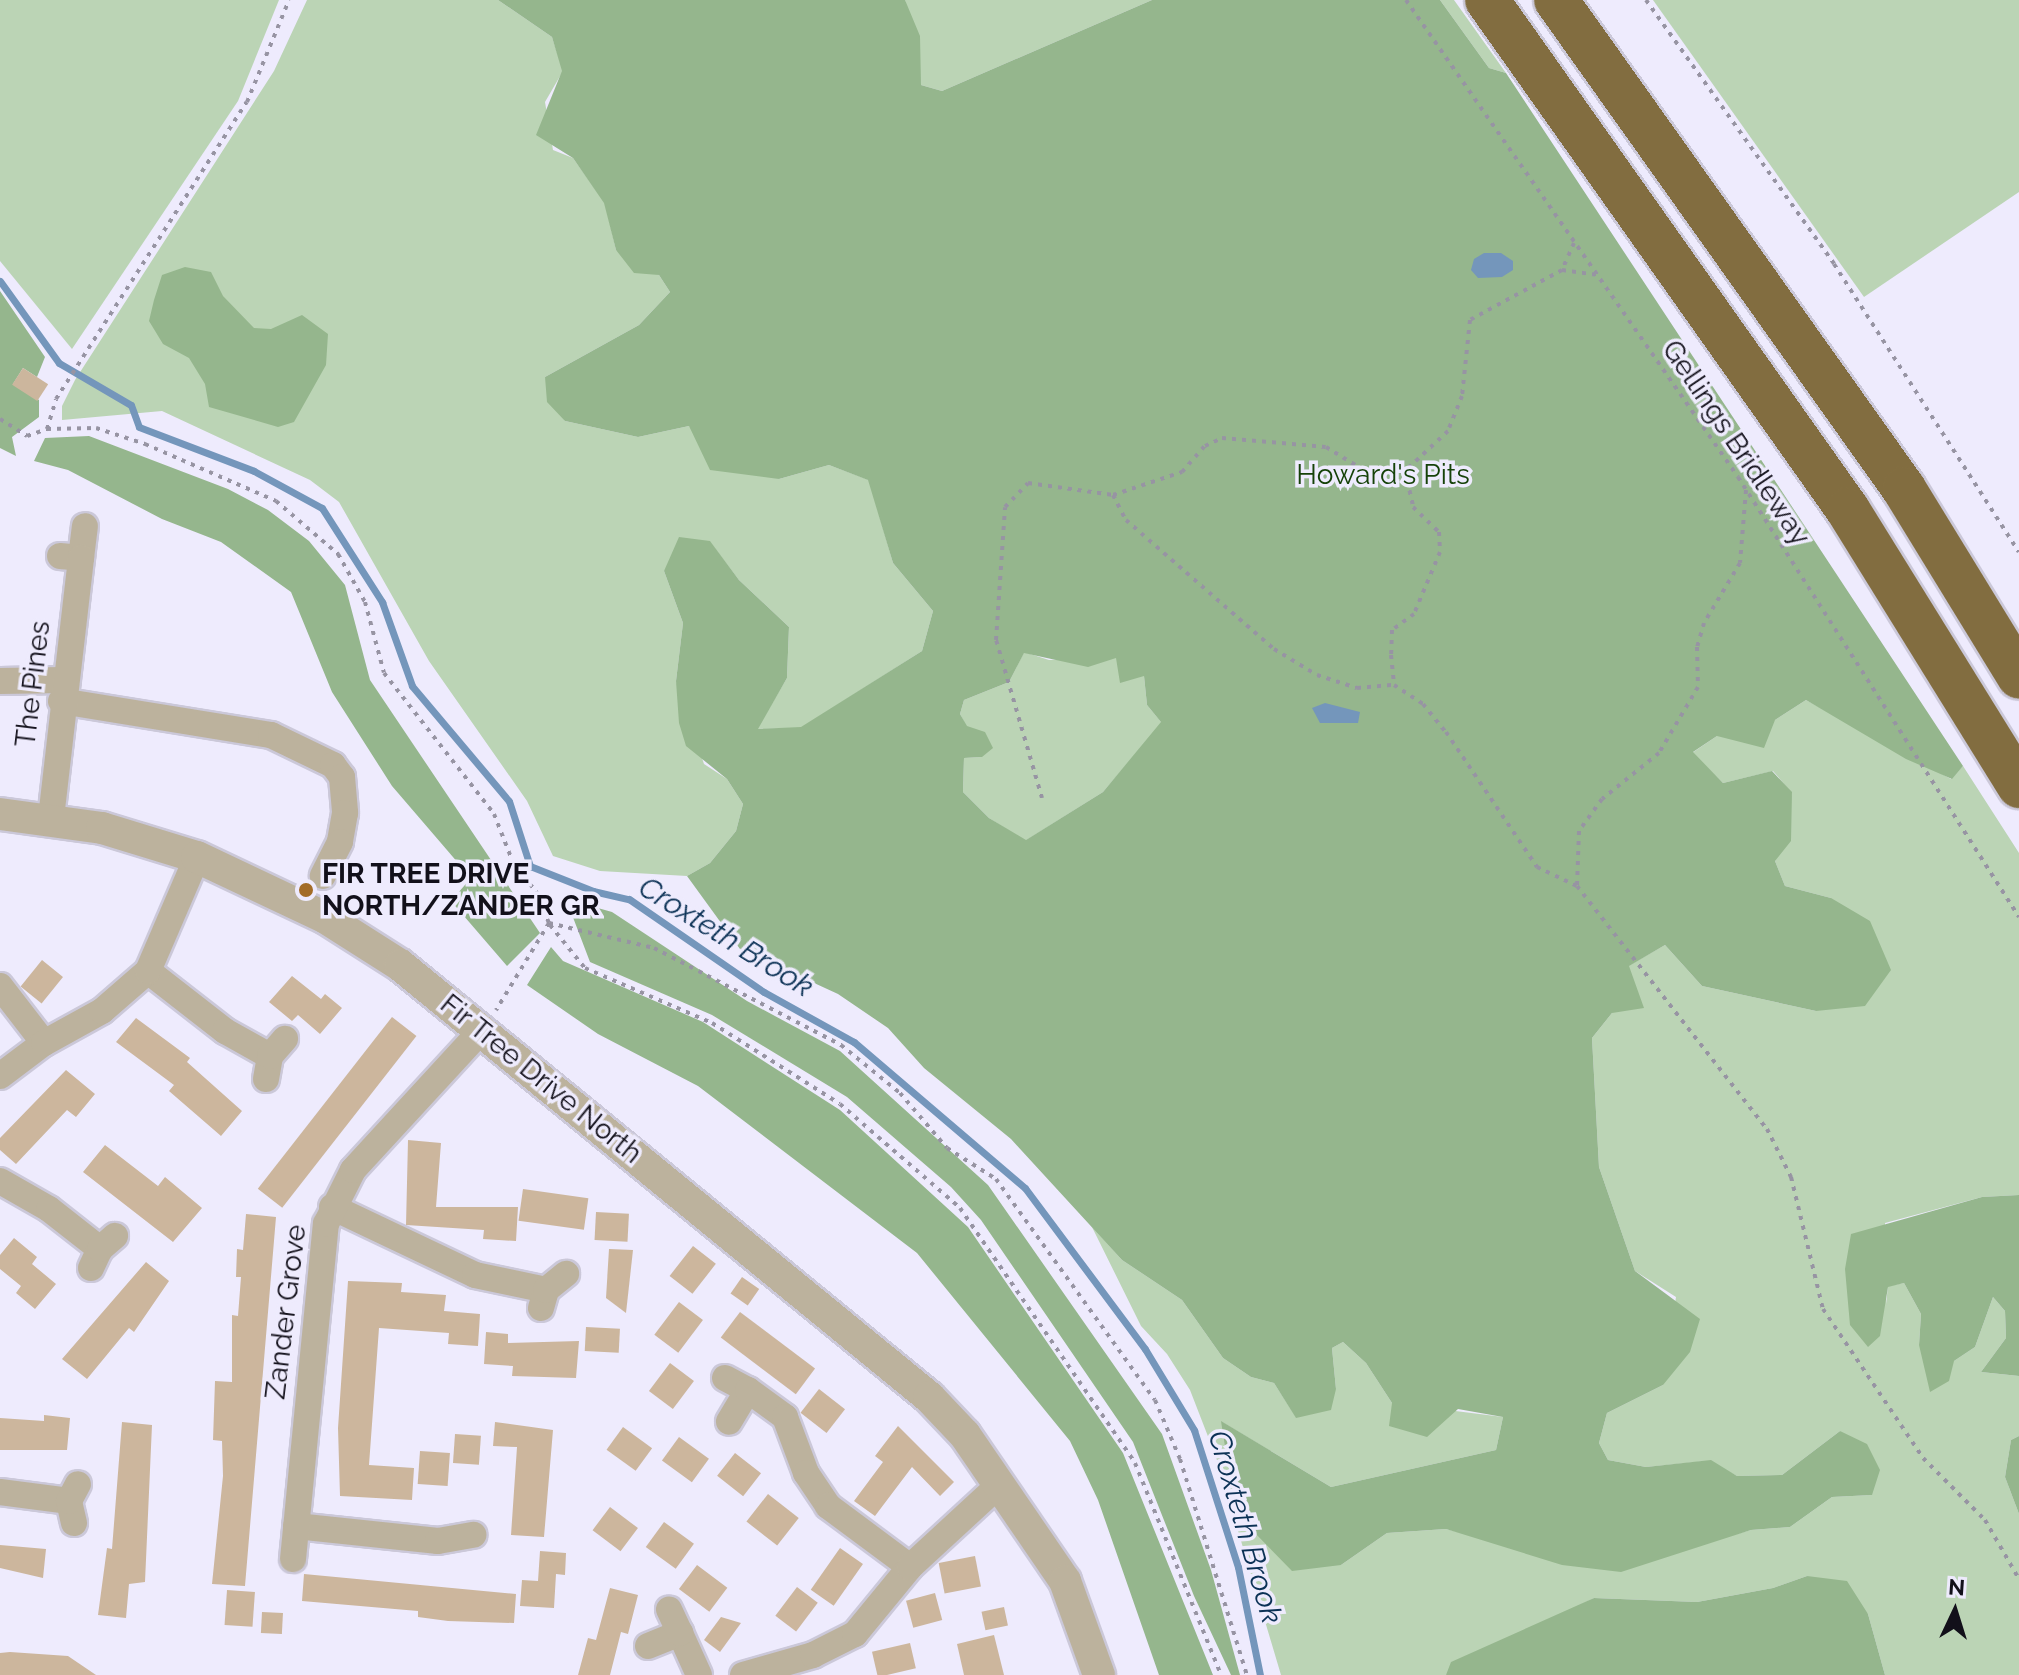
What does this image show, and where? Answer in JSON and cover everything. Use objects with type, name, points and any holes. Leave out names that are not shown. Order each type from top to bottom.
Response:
[{"type":"highway","points":[[1487,0],[1848,510],[2019,786]]},
{"type":"highway","points":[[1556,0],[1904,489],[2019,677]]},
{"type":"street","name":"The Pines","points":[[51,818],[63,691],[70,557],[85,526]]},
{"type":"street","points":[[0,681],[63,691],[271,735],[333,765],[342,777],[345,813],[340,842],[323,876]]},
{"type":"street","name":"Fir Tree Drive North","points":[[0,814],[51,818],[197,857],[363,940],[481,1031],[891,1363],[965,1435],[1065,1581],[1099,1675]]},
{"type":"street","points":[[0,1076],[44,1043],[102,1011],[148,971],[197,857]]},
{"type":"street","points":[[148,971],[225,1031],[274,1058]]},
{"type":"street","points":[[0,986],[44,1043]]},
{"type":"street","name":"Zander Grove","points":[[293,1559],[320,1246],[332,1207],[353,1170],[481,1031]]},
{"type":"street","points":[[0,1181],[49,1209],[102,1251]]},
{"type":"street","points":[[332,1207],[475,1275],[551,1291]]},
{"type":"street","points":[[729,1422],[736,1384],[785,1417],[806,1473],[828,1506],[910,1567]]},
{"type":"street","points":[[743,1675],[843,1642],[865,1624],[910,1567],[1000,1484]]},
{"type":"street","points":[[0,1492],[74,1503]]},
{"type":"street","points":[[296,1526],[438,1541],[476,1533]]},
{"type":"street","points":[[648,1646],[675,1621],[699,1675]]},
{"type":"path","points":[[47,429],[67,383],[247,102],[289,0]]},
{"type":"path","name":"Gellings Bridleway","points":[[1406,0],[1746,490],[2019,917]]},
{"type":"path","points":[[1646,0],[1834,264],[2019,552]]},
{"type":"path","points":[[1562,270],[1574,242]]},
{"type":"path","points":[[1042,798],[996,640],[1005,507],[1028,483],[1113,495],[1182,472],[1205,446],[1222,438],[1326,447],[1370,474],[1405,471],[1448,431],[1462,396],[1470,320],[1489,305],[1562,270],[1597,275]]},
{"type":"path","points":[[0,419],[27,436],[47,429],[96,428],[145,444],[276,501],[338,554],[365,602],[384,673],[494,814],[516,870],[536,891],[549,923],[585,968],[712,1023],[840,1104],[960,1208],[1135,1463],[1221,1675]]},
{"type":"path","points":[[1394,685],[1392,630],[1414,614],[1440,552],[1439,532],[1413,507],[1405,471]]},
{"type":"path","points":[[1577,886],[1579,831],[1602,799],[1659,753],[1698,687],[1697,647],[1704,623],[1740,563],[1746,490]]},
{"type":"path","points":[[1113,495],[1126,520],[1274,649],[1317,675],[1357,688],[1394,685],[1423,704],[1446,732],[1537,867],[1577,886],[1767,1129],[1797,1198],[1823,1309],[1923,1458],[1985,1520],[2019,1579]]},
{"type":"path","points":[[481,1031],[534,954],[549,923]]},
{"type":"path","points":[[549,923],[654,948],[841,1045],[900,1093],[947,1148],[996,1179],[1155,1400],[1180,1459],[1247,1675]]},
{"type":"green space","points":[[0,0],[279,0],[238,101],[72,349],[0,261]]},
{"type":"green space","points":[[307,0],[498,0],[552,37],[563,71],[545,102],[553,150],[573,158],[605,203],[616,250],[659,275],[670,292],[639,325],[545,377],[565,421],[638,437],[689,426],[779,479],[829,465],[869,480],[893,563],[933,611],[922,651],[801,728],[757,729],[787,678],[789,627],[739,580],[710,542],[664,571],[683,623],[676,681],[704,764],[727,779],[743,804],[736,831],[710,863],[687,876],[600,871],[553,856],[527,801],[429,661],[339,502],[310,480],[162,411],[62,420],[62,406],[75,380],[274,71]]},
{"type":"green space","name":"Howard's Pits","points":[[498,0],[905,0],[920,36],[921,85],[942,91],[1152,0],[1440,0],[1489,68],[1506,73],[1963,766],[1952,779],[1906,759],[1806,700],[1775,720],[1764,748],[1717,736],[1693,752],[1723,783],[1772,771],[1792,792],[1791,841],[1775,861],[1785,886],[1831,898],[1870,921],[1891,970],[1865,1006],[1816,1011],[1702,986],[1665,945],[1629,966],[1644,1008],[1612,1013],[1592,1038],[1599,1167],[1635,1271],[1700,1319],[1690,1352],[1663,1385],[1607,1413],[1599,1443],[1608,1460],[1646,1467],[1711,1460],[1737,1476],[1782,1475],[1840,1431],[1867,1444],[1880,1470],[1872,1495],[1832,1497],[1790,1527],[1751,1530],[1621,1572],[1562,1565],[1446,1529],[1387,1533],[1341,1565],[1292,1571],[1253,1531],[1226,1453],[1221,1421],[1331,1487],[1496,1450],[1503,1417],[1458,1409],[1427,1437],[1389,1426],[1392,1403],[1366,1363],[1343,1342],[1332,1348],[1336,1389],[1331,1410],[1296,1418],[1274,1383],[1251,1377],[1223,1358],[1182,1300],[1122,1260],[1011,1139],[924,1068],[888,1028],[838,994],[740,949],[687,876],[710,863],[736,831],[743,804],[727,779],[686,746],[679,723],[676,681],[683,623],[664,571],[679,537],[710,541],[739,580],[789,627],[787,678],[758,729],[801,727],[922,651],[933,611],[893,563],[868,480],[829,465],[779,479],[710,470],[689,426],[638,437],[565,421],[547,402],[545,377],[639,325],[670,292],[659,275],[634,273],[616,250],[604,203],[573,158],[536,135],[562,71],[552,37]],"holes":[[[1024,653],[1088,667],[1116,658],[1120,683],[1144,676],[1147,705],[1161,722],[1103,792],[1026,840],[989,818],[963,792],[964,758],[982,757],[993,748],[985,732],[967,726],[960,714],[964,700],[1009,682]]]},
{"type":"green space","points":[[905,0],[1152,0],[942,91],[921,85]]},
{"type":"green space","points":[[1440,0],[1454,0],[1506,73],[1489,68]]},
{"type":"green space","points":[[1653,0],[2019,0],[2019,192],[1864,297]]},
{"type":"green space","points":[[185,267],[211,272],[223,296],[254,328],[271,329],[302,315],[328,334],[326,365],[294,422],[278,427],[209,407],[205,384],[189,358],[163,344],[149,321],[154,300],[162,275]]},
{"type":"green space","points":[[0,291],[45,357],[37,377],[23,368],[13,384],[39,400],[39,417],[12,437],[16,456],[0,448]]},
{"type":"green space","points":[[89,436],[228,489],[268,510],[309,541],[345,585],[370,680],[540,933],[507,966],[451,901],[471,878],[392,786],[332,692],[291,592],[221,542],[162,519],[68,470],[34,461],[45,438]]},
{"type":"green space","points":[[1024,652],[1049,660],[1116,657],[1144,676],[1147,705],[1162,723],[1103,792],[1025,841],[989,818],[963,792],[964,758],[982,757],[960,714],[964,700],[1009,682]]},
{"type":"green space","points":[[1806,700],[1951,779],[1963,766],[2019,853],[2019,1195],[1982,1197],[1885,1223],[1886,1304],[1888,1286],[1904,1283],[1921,1314],[1919,1345],[1954,1361],[1975,1347],[1993,1297],[2005,1311],[2006,1338],[1981,1372],[2019,1376],[2019,1436],[2011,1440],[2005,1477],[2019,1514],[2019,1675],[1885,1675],[1868,1614],[1807,1576],[1773,1588],[1697,1602],[1594,1598],[1446,1675],[1281,1675],[1216,1457],[1190,1390],[1167,1354],[1141,1326],[1092,1227],[1122,1260],[1182,1300],[1223,1358],[1251,1377],[1274,1383],[1296,1417],[1336,1389],[1332,1348],[1343,1342],[1366,1363],[1392,1403],[1503,1417],[1496,1450],[1331,1487],[1222,1422],[1341,1565],[1387,1533],[1446,1529],[1498,1542],[1697,1545],[1751,1530],[1790,1527],[1832,1497],[1872,1495],[1840,1431],[1782,1475],[1737,1476],[1707,1461],[1646,1467],[1608,1460],[1599,1443],[1607,1413],[1663,1385],[1676,1297],[1635,1271],[1599,1167],[1592,1038],[1612,1013],[1628,966],[1665,945],[1702,986],[1816,1011],[1831,898],[1785,886],[1775,861],[1792,793],[1773,771],[1723,783],[1692,753],[1717,736],[1775,720]]},
{"type":"green space","points":[[566,899],[612,912],[747,1001],[840,1051],[988,1185],[1162,1434],[1211,1570],[1240,1675],[1231,1675],[1194,1596],[1133,1442],[981,1220],[951,1187],[847,1097],[712,1015],[590,962]]},
{"type":"green space","points":[[551,947],[563,961],[703,1022],[840,1110],[968,1227],[1123,1453],[1213,1675],[1159,1675],[1098,1500],[1070,1441],[917,1253],[698,1086],[598,1034],[527,985]]},
{"type":"green space","points":[[2019,1195],[2019,1376],[1981,1372],[2006,1338],[2005,1311],[1993,1297],[1975,1347],[1954,1361],[1949,1381],[1930,1392],[1919,1345],[1921,1314],[1904,1283],[1888,1287],[1880,1336],[1868,1347],[1850,1325],[1845,1269],[1851,1234],[1982,1197]]},
{"type":"green space","points":[[2019,1436],[2019,1514],[2005,1477],[2011,1440]]},
{"type":"green space","points":[[1807,1576],[1847,1581],[1868,1614],[1885,1675],[1446,1675],[1451,1662],[1594,1598],[1697,1602],[1773,1588]]},
{"type":"water","points":[[1484,253],[1501,253],[1513,261],[1513,270],[1502,277],[1478,278],[1471,270],[1474,259]]},
{"type":"water","points":[[1325,703],[1360,712],[1358,723],[1320,723],[1312,708]]},
{"type":"building","points":[[23,368],[48,384],[37,401],[12,385]]},
{"type":"building","points":[[42,960],[63,977],[42,1003],[21,986]]},
{"type":"building","points":[[292,976],[321,999],[325,994],[342,1008],[320,1034],[298,1015],[292,1021],[269,1002]]},
{"type":"building","points":[[392,1017],[416,1036],[282,1208],[258,1189]]},
{"type":"building","points":[[136,1018],[190,1058],[187,1062],[242,1111],[221,1136],[169,1091],[174,1085],[116,1042]]},
{"type":"building","points":[[66,1070],[95,1094],[76,1117],[67,1110],[16,1164],[0,1150],[0,1138]]},
{"type":"building","points":[[408,1140],[441,1143],[436,1207],[518,1207],[516,1241],[483,1239],[484,1230],[406,1225]]},
{"type":"building","points":[[105,1145],[158,1186],[165,1177],[202,1208],[173,1242],[83,1172]]},
{"type":"building","points":[[523,1189],[588,1198],[584,1230],[519,1221]]},
{"type":"building","points":[[596,1212],[629,1214],[627,1242],[595,1240]]},
{"type":"building","points":[[246,1214],[276,1217],[245,1586],[212,1584],[223,1476],[222,1441],[213,1440],[215,1381],[232,1382],[232,1315],[238,1316],[241,1277],[236,1277],[237,1249],[243,1250]]},
{"type":"building","points":[[14,1238],[37,1257],[32,1264],[56,1284],[35,1309],[16,1293],[21,1286],[0,1269],[0,1255]]},
{"type":"building","points":[[693,1246],[716,1264],[692,1294],[670,1276]]},
{"type":"building","points":[[609,1249],[633,1250],[626,1313],[606,1298]]},
{"type":"building","points":[[146,1262],[169,1281],[134,1332],[129,1328],[87,1379],[62,1359]]},
{"type":"building","points":[[742,1277],[759,1289],[748,1305],[731,1293]]},
{"type":"building","points":[[348,1281],[402,1283],[401,1292],[446,1295],[444,1311],[480,1314],[478,1346],[448,1344],[449,1333],[379,1328],[369,1465],[414,1468],[412,1500],[340,1496],[338,1428]]},
{"type":"building","points":[[679,1302],[703,1320],[678,1353],[654,1335]]},
{"type":"building","points":[[740,1312],[815,1369],[796,1394],[721,1338]]},
{"type":"building","points":[[586,1327],[620,1329],[619,1353],[585,1351]]},
{"type":"building","points":[[486,1332],[508,1334],[508,1343],[579,1341],[576,1378],[512,1376],[513,1366],[484,1364]]},
{"type":"building","points":[[670,1363],[694,1381],[673,1409],[649,1391]]},
{"type":"building","points":[[819,1389],[845,1409],[827,1433],[801,1413]]},
{"type":"building","points":[[44,1415],[70,1418],[67,1450],[0,1450],[0,1418],[44,1421]]},
{"type":"building","points":[[122,1422],[152,1425],[145,1582],[129,1584],[126,1618],[98,1615],[107,1548],[112,1549]]},
{"type":"building","points":[[495,1422],[553,1430],[544,1537],[511,1535],[517,1447],[493,1446]]},
{"type":"building","points":[[898,1426],[954,1482],[940,1496],[912,1467],[875,1516],[854,1501],[883,1462],[875,1456]]},
{"type":"building","points":[[623,1427],[652,1448],[636,1471],[607,1450]]},
{"type":"building","points":[[455,1434],[481,1436],[479,1465],[453,1463]]},
{"type":"building","points":[[679,1437],[709,1459],[692,1482],[662,1460]]},
{"type":"building","points":[[420,1451],[450,1453],[448,1486],[418,1484]]},
{"type":"building","points":[[735,1453],[761,1473],[743,1496],[717,1476]]},
{"type":"building","points":[[768,1494],[799,1518],[777,1546],[746,1522]]},
{"type":"building","points":[[610,1507],[638,1528],[620,1551],[593,1530]]},
{"type":"building","points":[[664,1522],[694,1544],[676,1569],[646,1547]]},
{"type":"building","points":[[0,1545],[46,1549],[43,1578],[0,1568]]},
{"type":"building","points":[[840,1548],[863,1564],[834,1606],[811,1590]]},
{"type":"building","points":[[540,1551],[566,1553],[565,1575],[556,1574],[554,1608],[520,1606],[522,1580],[538,1581]]},
{"type":"building","points":[[975,1556],[981,1586],[945,1593],[939,1563]]},
{"type":"building","points":[[697,1565],[727,1588],[709,1612],[679,1589]]},
{"type":"building","points":[[304,1574],[516,1594],[514,1623],[448,1621],[418,1617],[418,1611],[302,1601]]},
{"type":"building","points":[[797,1587],[818,1603],[796,1631],[775,1616]]},
{"type":"building","points":[[610,1588],[638,1595],[628,1634],[621,1632],[610,1675],[578,1675],[588,1638],[596,1640]]},
{"type":"building","points":[[227,1590],[255,1592],[252,1627],[225,1625]]},
{"type":"building","points":[[935,1593],[942,1620],[913,1628],[906,1601]]},
{"type":"building","points":[[1004,1607],[1008,1626],[985,1630],[982,1612]]},
{"type":"building","points":[[262,1612],[283,1613],[282,1634],[261,1633]]},
{"type":"building","points":[[721,1617],[741,1623],[720,1652],[704,1640]]},
{"type":"building","points":[[994,1635],[1004,1675],[964,1675],[957,1644]]},
{"type":"building","points":[[910,1643],[916,1668],[877,1675],[872,1652]]},
{"type":"building","points":[[0,1653],[68,1656],[96,1675],[0,1675]]},
{"type":"waterway","name":"Croxteth Brook","points":[[0,281],[59,363],[131,405],[139,427],[254,471],[322,508],[382,602],[412,686],[509,801],[530,866],[593,891],[629,899],[764,992],[854,1042],[1025,1188],[1145,1349],[1194,1430],[1238,1567],[1260,1675]]},
{"type":"place","name":"FIR TREE DRIVE NORTH/ZANDER GR","points":[[306,890]]}]
